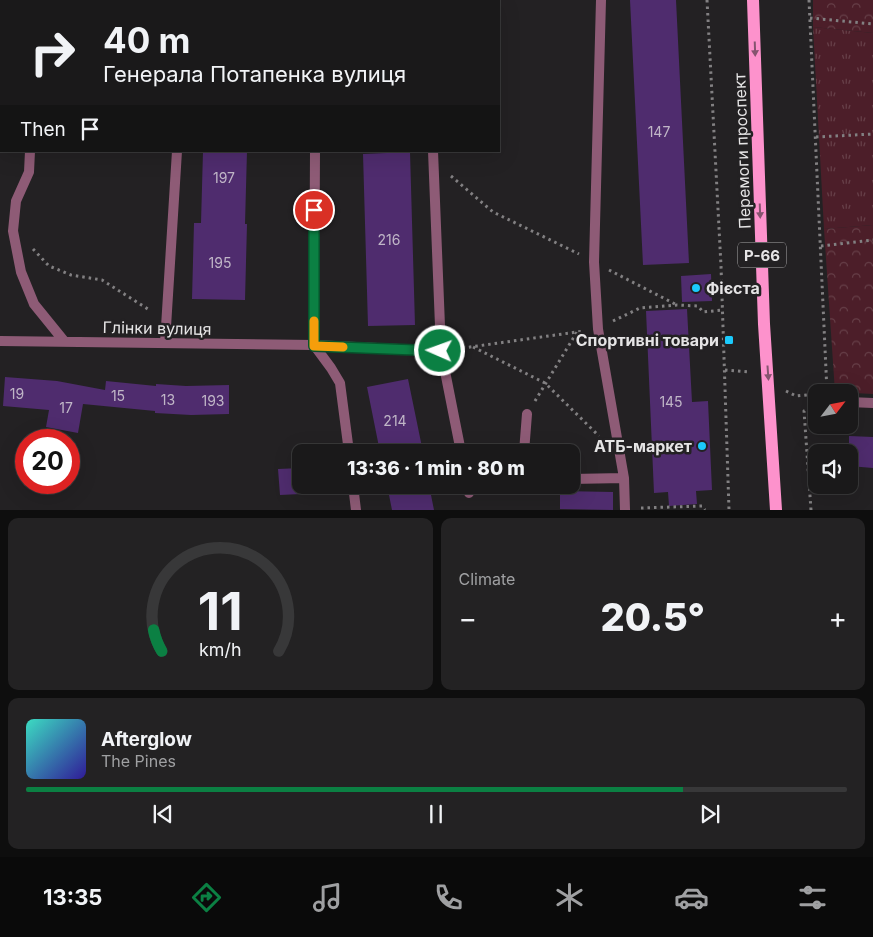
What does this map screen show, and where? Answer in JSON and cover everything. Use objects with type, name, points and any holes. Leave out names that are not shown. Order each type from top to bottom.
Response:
[{"type":"main road","name":"Перемоги проспект","points":[[753,0],[764,324],[776,510]]},
{"type":"street","points":[[601,0],[594,262],[598,329],[624,478],[625,509]]},
{"type":"street","points":[[30,152],[29,172],[16,201],[13,231],[21,272],[34,304],[64,342]]},
{"type":"street","points":[[165,343],[177,152]]},
{"type":"street","points":[[314,152],[314,346],[340,383],[348,444]]},
{"type":"street","points":[[433,156],[440,351],[459,444]]},
{"type":"street","name":"Глінки вулиця","points":[[0,341],[314,346],[440,351]]},
{"type":"street","points":[[858,402],[873,403]]},
{"type":"street","points":[[525,444],[527,414]]},
{"type":"street","points":[[580,479],[624,478]]},
{"type":"street","points":[[354,494],[356,510]]},
{"type":"path","points":[[707,0],[721,266],[729,510]]},
{"type":"path","points":[[809,0],[827,384]]},
{"type":"path","points":[[810,18],[873,24]]},
{"type":"path","points":[[816,137],[873,134]]},
{"type":"path","points":[[433,156],[493,212],[677,305]]},
{"type":"path","points":[[821,246],[873,240]]},
{"type":"path","points":[[527,414],[577,332]]},
{"type":"path","points":[[473,346],[545,383],[620,456]]},
{"type":"path","points":[[808,409],[804,411],[811,510]]},
{"type":"path","points":[[625,509],[702,506],[705,510]]},
{"type":"green space","points":[[813,0],[873,0],[873,33],[813,27]]},
{"type":"green space","points":[[813,27],[873,33],[873,225],[824,229]]},
{"type":"green space","points":[[873,225],[873,394],[858,393],[858,384],[834,384],[824,229]]},
{"type":"building","points":[[630,0],[676,0],[689,263],[643,265]]},
{"type":"building","points":[[203,152],[247,152],[245,300],[192,299],[194,223],[201,223]]},
{"type":"building","points":[[410,152],[415,325],[368,326],[363,154]]},
{"type":"building","name":"Фієста","points":[[711,274],[712,301],[682,302],[681,276]]},
{"type":"building","points":[[687,309],[692,402],[708,401],[712,490],[696,491],[697,504],[669,506],[668,492],[654,493],[646,311]]},
{"type":"building","points":[[5,377],[57,381],[105,390],[106,381],[156,386],[156,384],[186,386],[229,385],[229,414],[191,415],[155,413],[155,411],[83,404],[79,429],[46,427],[49,410],[3,406]]},
{"type":"building","points":[[408,379],[421,444],[378,444],[367,387]]},
{"type":"building","points":[[849,436],[873,437],[873,468],[858,467],[858,444],[849,444]]},
{"type":"building","points":[[292,468],[292,494],[301,494],[280,495],[278,469]]},
{"type":"building","points":[[580,491],[613,492],[613,510],[560,509],[560,494],[580,494]]},
{"type":"building","points":[[389,494],[431,494],[434,510],[392,510]]},
{"type":"slow traffic","points":[[314,321],[314,346],[343,347]]},
{"type":"place","name":"Фієста","points":[[696,288]]},
{"type":"place","name":"Спортивні товари","points":[[729,340]]},
{"type":"place","name":"АТБ-маркет","points":[[702,446]]},
{"type":"route","points":[[314,210],[314,346],[440,351]]}]
